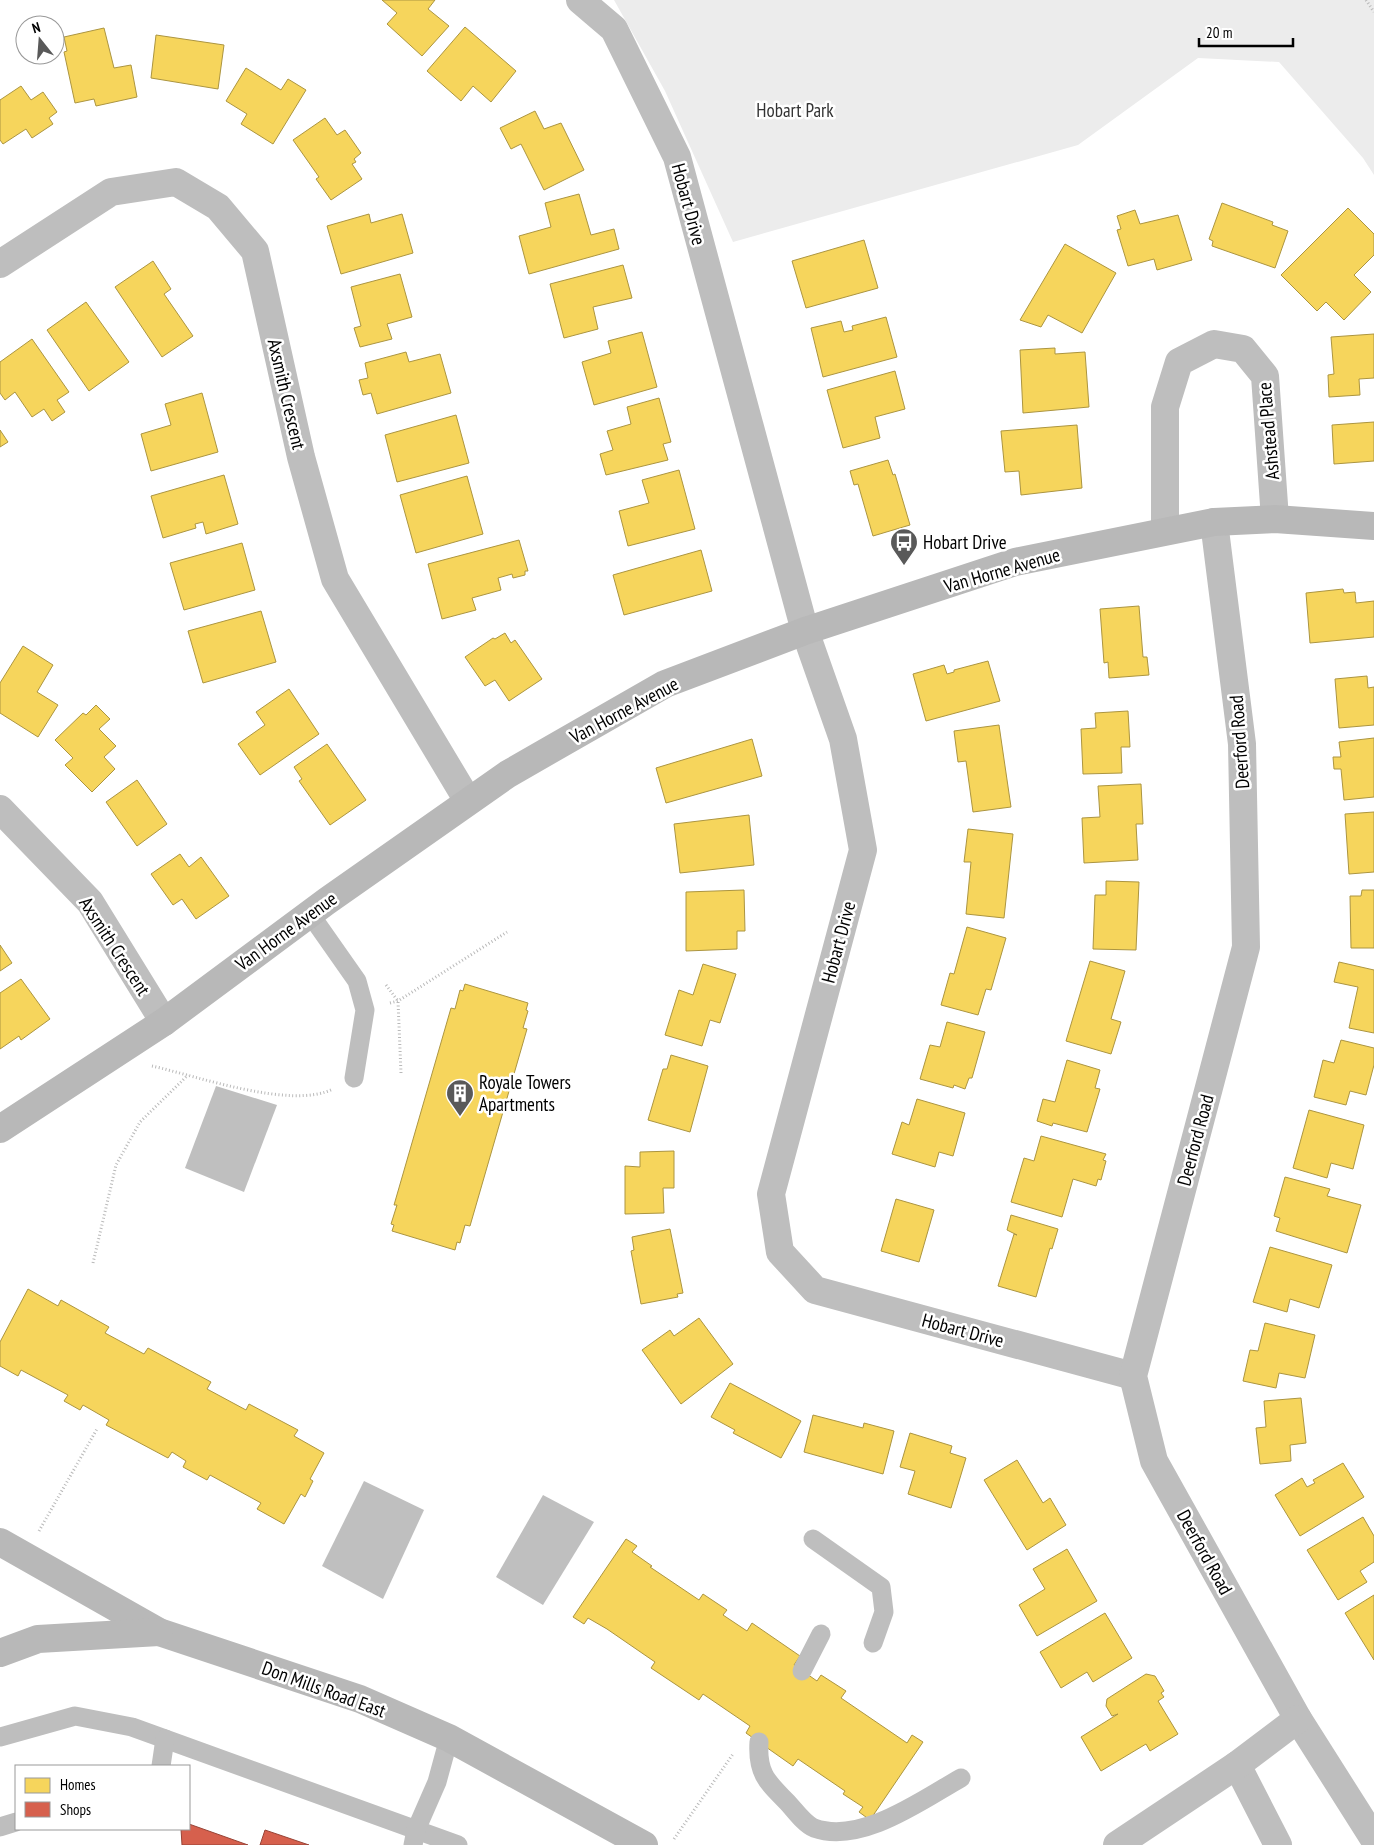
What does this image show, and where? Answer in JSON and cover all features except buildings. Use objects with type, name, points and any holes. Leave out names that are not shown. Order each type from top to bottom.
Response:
[{"type":"street","name":"Hobart Drive","points":[[580,0],[614,29],[677,157],[805,631],[843,739],[863,850],[771,1194],[780,1252],[814,1290],[1133,1376]]},
{"type":"street","name":"Axsmith Crescent","points":[[0,264],[111,192],[176,182],[218,207],[255,250],[301,457],[335,579],[468,801]]},
{"type":"street","name":"Ashstead Place","points":[[1165,530],[1165,407],[1179,362],[1214,344],[1243,349],[1265,376],[1275,519]]},
{"type":"street","name":"Van Horne Avenue","points":[[0,1129],[164,1022],[310,914],[508,774],[665,684],[805,631],[1016,562],[1165,530],[1214,522],[1275,519],[1374,526]]},
{"type":"street","name":"Deerford Road","points":[[1214,522],[1242,744],[1246,947],[1133,1376],[1154,1461],[1298,1719],[1374,1839]]},
{"type":"street","name":"Axsmith Crescent","points":[[0,809],[90,902],[164,1022]]},
{"type":"street","name":"Don Mills Road East","points":[[0,1542],[159,1632],[360,1699],[449,1738],[644,1845]]},
{"type":"street","points":[[0,1653],[38,1639],[159,1632]]},
{"type":"street","points":[[1117,1845],[1237,1765],[1298,1719]]},
{"type":"street","points":[[1237,1765],[1278,1845]]},
{"type":"lane","points":[[310,914],[357,981],[365,1010],[354,1078]]},
{"type":"lane","points":[[813,1539],[881,1588],[884,1612],[873,1643]]},
{"type":"lane","points":[[802,1671],[821,1634]]},
{"type":"lane","points":[[0,1737],[75,1716],[132,1727],[414,1837],[458,1845]]},
{"type":"lane","points":[[414,1837],[437,1782],[449,1738]]},
{"type":"lane","points":[[161,1765],[165,1739]]},
{"type":"lane","points":[[759,1742],[758,1760],[768,1784],[813,1828],[844,1833],[880,1824],[961,1778]]},
{"type":"lane","points":[[0,1827],[15,1822]]},
{"type":"path","points":[[1366,0],[1374,12]]},
{"type":"path","points":[[365,1010],[398,1001],[507,932]]},
{"type":"path","points":[[112,1056],[277,1096],[325,1093],[354,1078]]},
{"type":"path","points":[[93,1263],[116,1165],[140,1122],[188,1074]]},
{"type":"path","points":[[38,1533],[97,1429]]},
{"type":"path","points":[[669,1845],[734,1752]]},
{"type":"green space","name":"Hobart Park","points":[[614,0],[1374,0],[1374,175],[1363,158],[1279,62],[1198,58],[1078,145],[733,242],[665,91]]},
{"type":"shaded area","points":[[216,1086],[277,1105],[244,1192],[185,1168]]},
{"type":"shaded area","points":[[364,1481],[424,1510],[383,1599],[322,1566]]},
{"type":"shaded area","points":[[543,1495],[594,1522],[543,1605],[496,1577]]},
{"type":"place","name":"Hobart Drive","points":[[904,566]]},
{"type":"place","name":"Royale Towers Apartments","points":[[460,1117]]}]
